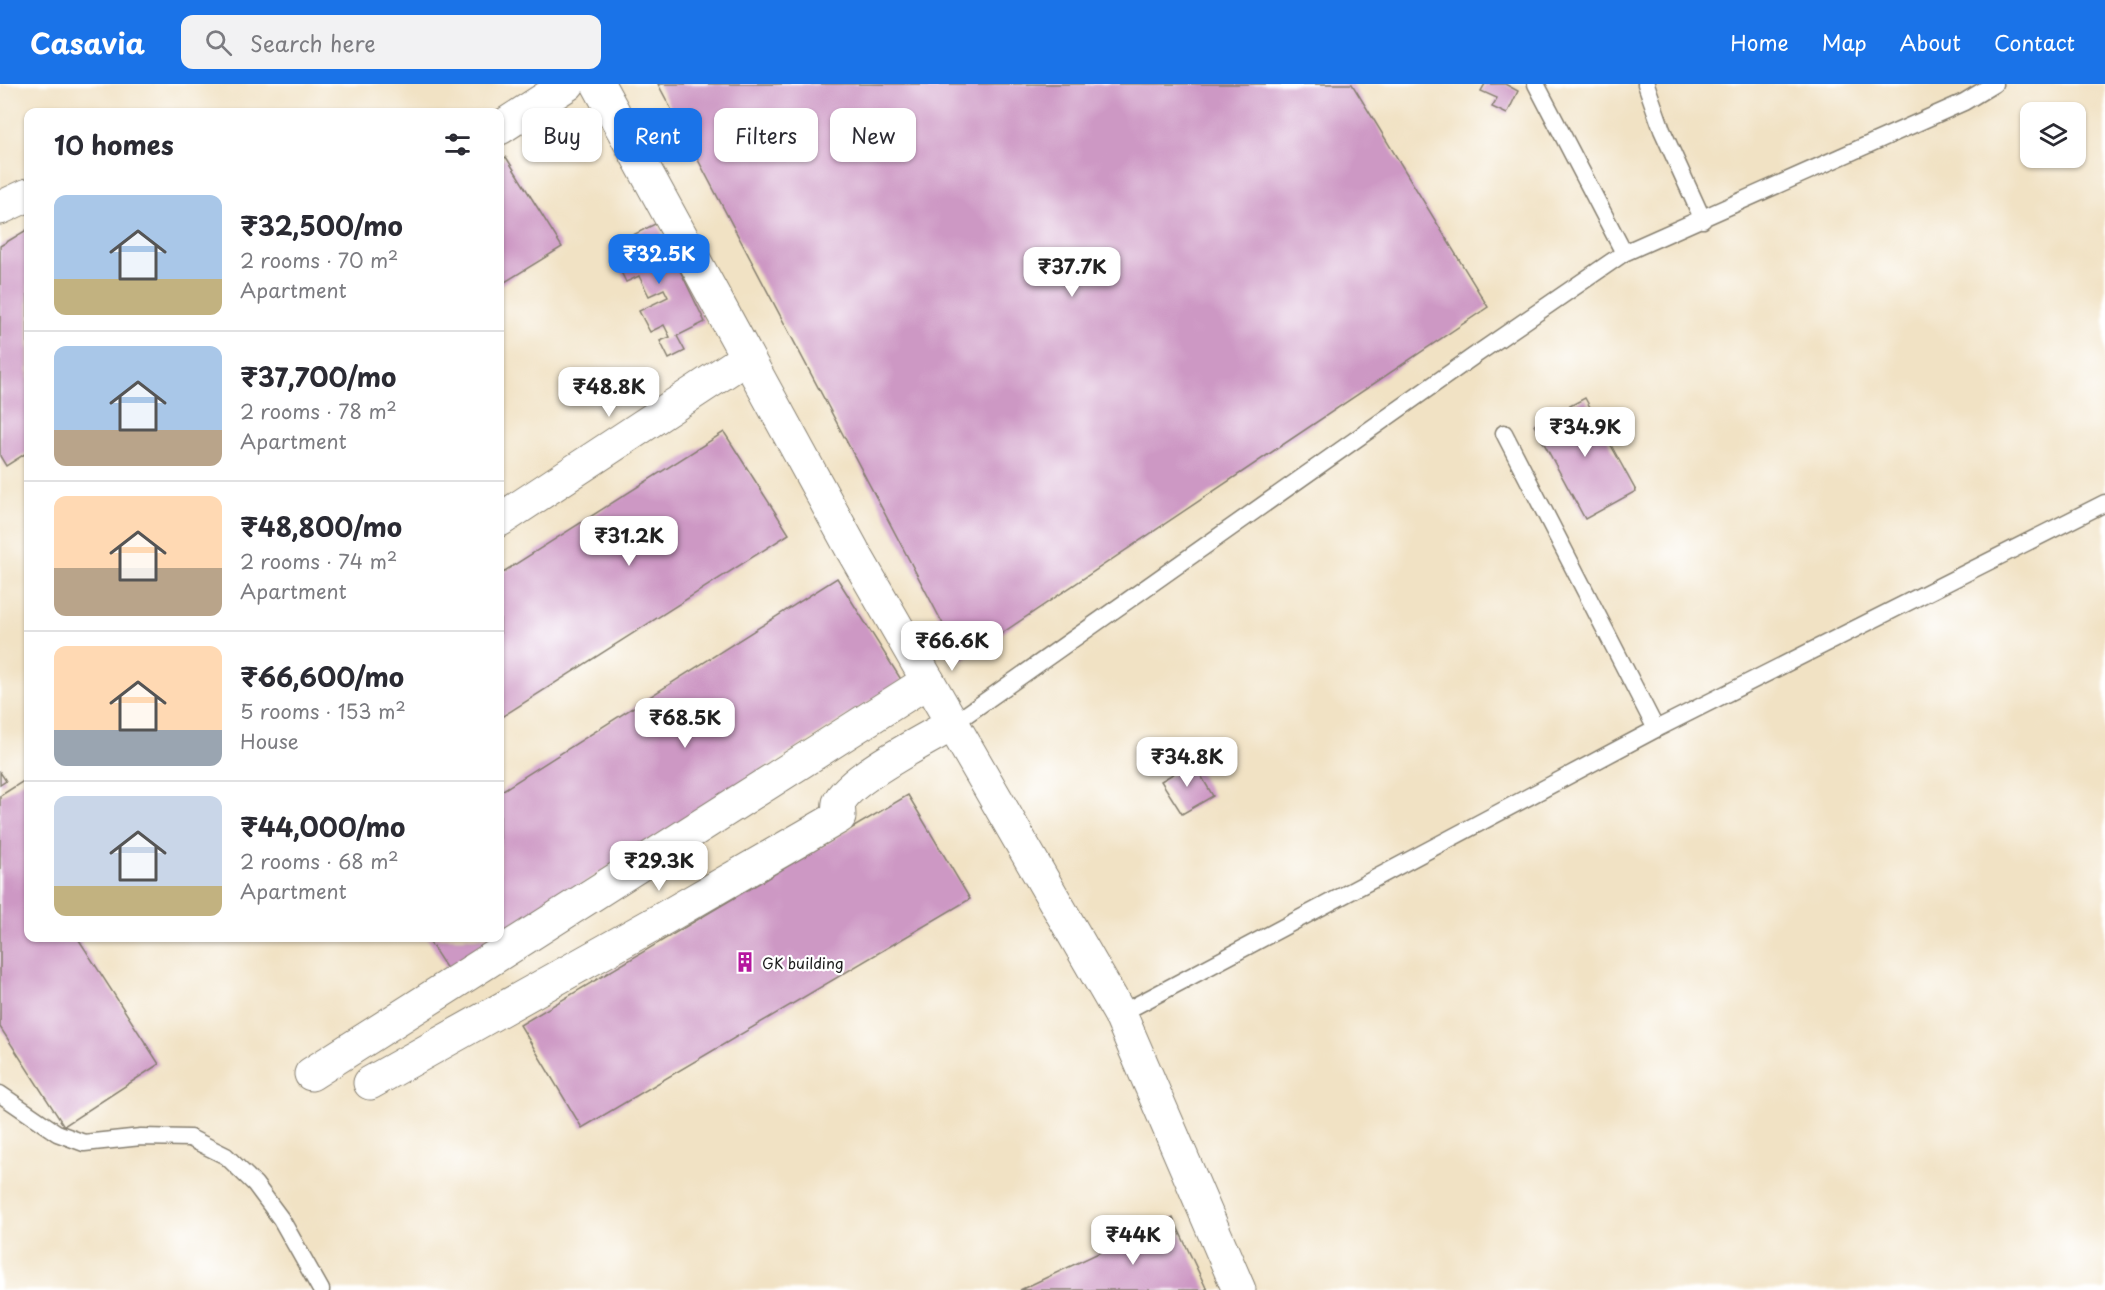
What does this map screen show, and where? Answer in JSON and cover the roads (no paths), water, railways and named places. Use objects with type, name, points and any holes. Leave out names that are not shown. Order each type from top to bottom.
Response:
[{"type":"street","points":[[504,126],[568,84]]},
{"type":"street","points":[[598,84],[746,358],[928,681],[1120,1014],[1239,1290]]},
{"type":"street","points":[[0,208],[24,197]]},
{"type":"street","points":[[504,517],[746,358]]},
{"type":"street","points":[[311,1074],[928,681]]},
{"type":"street","points":[[370,1083],[839,817],[838,804],[849,789],[883,765],[953,724]]},
{"type":"lane","points":[[1536,84],[1624,253]]},
{"type":"lane","points":[[1646,84],[1662,129],[1703,220]]},
{"type":"lane","points":[[953,724],[1474,356],[1624,253],[1703,220],[1964,102],[1994,84]]},
{"type":"lane","points":[[1504,433],[1656,729]]},
{"type":"lane","points":[[1120,1014],[1656,729],[2105,503]]},
{"type":"lane","points":[[0,1094],[57,1133],[84,1143],[141,1137],[190,1138],[226,1155],[255,1184],[282,1219],[321,1290]]},
{"type":"place","name":"GK building","points":[[745,962]]}]
